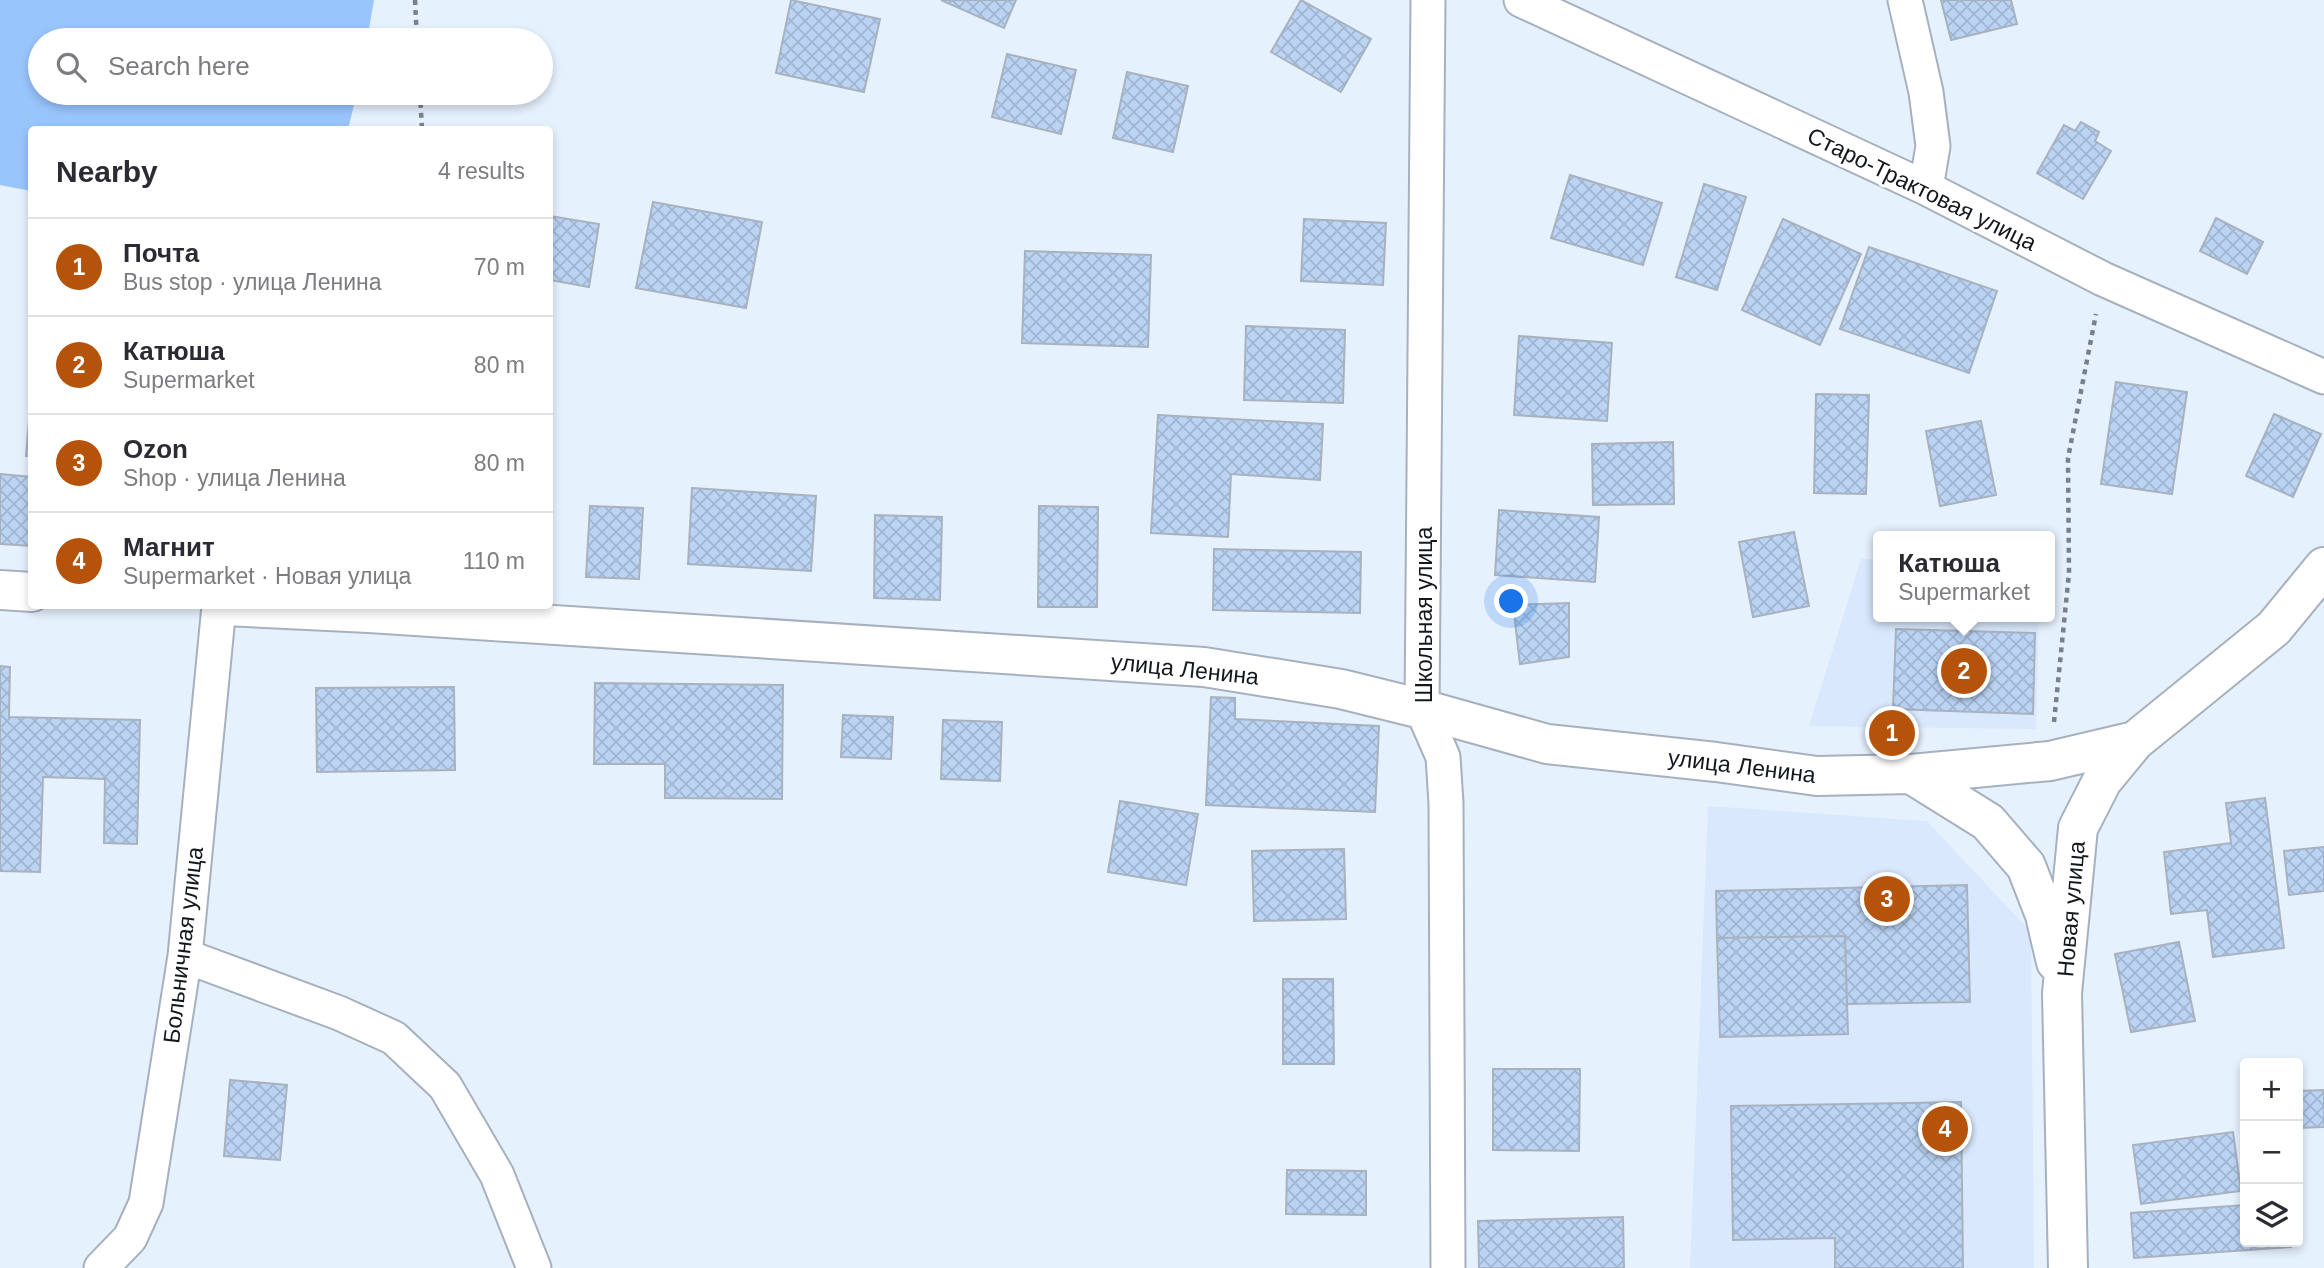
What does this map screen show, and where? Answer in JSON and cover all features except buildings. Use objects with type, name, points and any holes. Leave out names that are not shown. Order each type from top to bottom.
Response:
[{"type":"street","name":"Школьная улица","points":[[1428,0],[1422,709],[1443,757],[1446,803],[1448,1268]]},
{"type":"street","name":"Старо-Трактовая улица","points":[[1521,0],[1926,188],[2103,279],[2324,377]]},
{"type":"street","points":[[1905,0],[1926,92],[1933,146],[1926,188]]},
{"type":"street","name":"Новая улица","points":[[2068,1268],[2062,993],[2078,828],[2102,781],[2135,741],[2274,628],[2324,567]]},
{"type":"street","points":[[0,590],[28,592]]},
{"type":"street","name":"Больничная улица","points":[[102,1268],[130,1238],[146,1203],[185,956],[221,609]]},
{"type":"street","name":"улица Ленина","points":[[282,609],[1204,667],[1341,689],[1547,744],[1816,776],[1911,774],[2050,761],[2135,741]]},
{"type":"street","points":[[1911,774],[1988,822],[2026,866],[2045,915],[2062,993]]},
{"type":"street","points":[[185,956],[339,1013],[394,1038],[445,1086],[497,1175],[534,1268]]},
{"type":"path","points":[[415,0],[416,28]]},
{"type":"path","points":[[421,105],[422,126]]},
{"type":"path","points":[[2050,761],[2068,573],[2068,458],[2103,279]]},
{"type":"shaded area","points":[[0,0],[374,0],[369,28],[28,28],[28,105],[354,105],[349,126],[28,126],[28,190],[0,185]]},
{"type":"shaded area","points":[[1861,559],[1873,560],[1873,622],[2039,622],[2036,729],[1809,726]]},
{"type":"shaded area","points":[[1708,806],[1927,821],[2031,932],[2034,1268],[1690,1268]]},
{"type":"place","name":"Катюша","points":[[1964,671]]},
{"type":"place","name":"Почта","points":[[1892,733]]},
{"type":"place","name":"Ozon","points":[[1887,899]]},
{"type":"place","name":"Магнит","points":[[1945,1129]]}]
